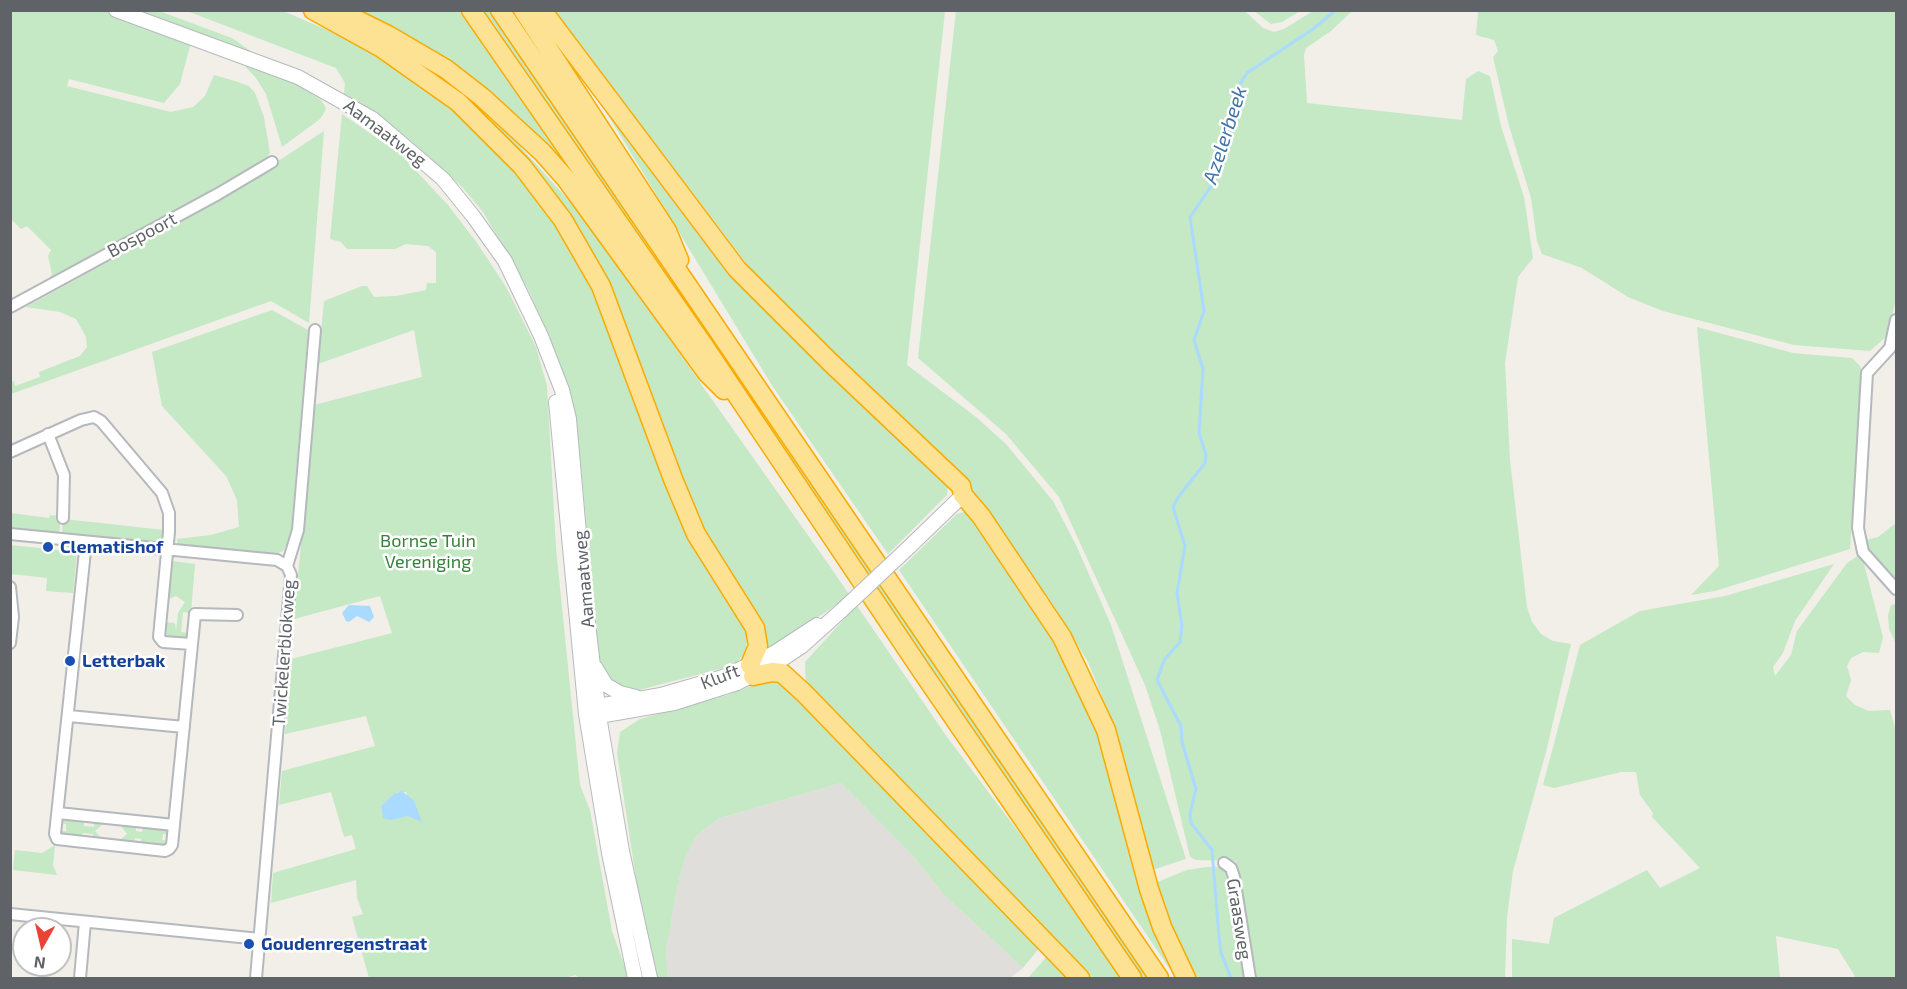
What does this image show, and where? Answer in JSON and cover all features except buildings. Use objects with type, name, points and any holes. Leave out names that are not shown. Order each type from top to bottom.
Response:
[{"type":"highway","points":[[313,10],[380,47],[458,102],[522,166],[563,220],[601,286],[673,480],[696,534],[754,628],[758,646],[752,670],[778,672],[792,682],[1080,978]]},
{"type":"highway","points":[[338,10],[388,35],[446,69],[482,97],[542,152],[566,179],[707,373],[753,420]]},
{"type":"highway","points":[[471,10],[1132,978]]},
{"type":"highway","points":[[500,10],[1159,978]]},
{"type":"highway","points":[[524,10],[667,231],[695,297]]},
{"type":"highway","points":[[542,10],[737,269],[830,362],[961,486],[963,495],[981,516],[1062,637],[1092,696],[1117,767],[1152,899],[1162,927],[1186,978]]},
{"type":"main road","name":"Aamaatweg","points":[[116,10],[298,77],[373,119],[443,179],[505,261],[524,297],[562,390],[569,419],[592,661],[594,712]]},
{"type":"main road","name":"Aamaatweg","points":[[553,372],[594,712]]},
{"type":"main road","name":"Kluft","points":[[594,712],[696,698],[752,670],[842,610],[963,495]]},
{"type":"main road","points":[[592,661],[606,684],[620,693],[644,698]]},
{"type":"main road","name":"Kluft","points":[[594,712],[752,670]]},
{"type":"main road","points":[[594,712],[605,833],[635,978]]},
{"type":"main road","points":[[594,712],[650,978]]},
{"type":"street","name":"Bospoort","points":[[10,307],[218,194],[272,162]]},
{"type":"street","points":[[1896,320],[1890,348],[1867,373],[1857,528],[1863,552],[1896,589]]},
{"type":"street","name":"Twickelerblokweg","points":[[256,978],[291,575],[287,566],[298,530],[315,330]]},
{"type":"street","points":[[10,452],[81,420],[94,417],[101,421],[162,493],[169,513],[168,550],[159,637],[164,642],[192,644]]},
{"type":"street","points":[[48,434],[64,475],[63,518]]},
{"type":"street","points":[[10,534],[277,560],[287,566]]},
{"type":"street","points":[[86,542],[55,834],[57,839],[165,851],[172,845],[195,614],[237,615]]},
{"type":"street","points":[[10,587],[13,616],[10,643]]},
{"type":"street","points":[[69,716],[184,727]]},
{"type":"street","points":[[58,813],[174,825]]},
{"type":"street","name":"Graasweg","points":[[1224,863],[1232,868],[1250,978]]},
{"type":"street","points":[[10,914],[260,939]]},
{"type":"street","points":[[80,978],[85,922]]},
{"type":"shaded area","points":[[841,783],[914,857],[944,895],[1023,968],[1010,978],[668,978],[666,952],[677,888],[685,858],[697,835],[720,818]]},
{"type":"green space","points":[[10,11],[159,11],[232,38],[321,100],[326,108],[320,119],[282,147],[266,94],[256,78],[229,49],[191,42],[180,84],[164,103],[69,79],[67,86],[171,112],[193,107],[205,96],[214,75],[249,86],[255,93],[264,117],[270,153],[264,160],[217,190],[47,284],[52,274],[48,256],[51,250],[27,226],[21,229],[11,219]]},
{"type":"green space","points":[[187,11],[283,11],[332,32],[389,63],[448,106],[476,131],[529,189],[553,219],[601,300],[747,632],[746,651],[735,665],[635,691],[624,691],[604,675],[599,661],[582,477],[572,403],[552,344],[528,289],[483,212],[463,188],[411,141],[361,103],[344,94],[345,83],[336,68]]},
{"type":"green space","points":[[351,11],[460,11],[559,154],[570,175],[526,124],[484,88]]},
{"type":"green space","points":[[482,11],[493,11],[1153,978],[1141,978]]},
{"type":"green space","points":[[554,11],[945,11],[907,365],[976,417],[1006,444],[1053,501],[1077,547],[1111,625],[1186,859],[1152,870],[1117,733],[1088,662],[1055,607],[974,494],[762,284]]},
{"type":"green space","points":[[956,11],[1245,11],[1263,28],[1274,32],[1284,29],[1313,11],[1352,11],[1331,31],[1306,48],[1304,55],[1307,103],[1462,120],[1466,79],[1478,71],[1490,76],[1501,126],[1524,197],[1533,258],[1518,277],[1505,363],[1510,460],[1527,607],[1532,622],[1541,634],[1553,641],[1571,644],[1546,752],[1513,871],[1507,917],[1505,978],[1255,978],[1236,861],[1196,860],[1190,857],[1160,730],[1145,685],[1059,497],[1006,434],[918,358]]},
{"type":"green space","points":[[1254,11],[1300,11],[1282,22],[1271,24]]},
{"type":"green space","points":[[1475,11],[1896,11],[1896,299],[1887,336],[1870,351],[1794,345],[1663,311],[1628,297],[1582,268],[1542,254],[1537,241],[1531,198],[1509,126],[1493,57],[1498,51],[1494,40],[1476,35],[1478,12]]},
{"type":"green space","points":[[427,69],[507,132],[581,214],[831,568],[947,737],[1035,854],[1120,978],[1087,978],[806,688],[805,662],[846,617],[836,605],[766,652],[765,637],[716,564],[581,238]]},
{"type":"green space","points":[[580,69],[661,184],[745,289],[948,486],[947,495],[888,554],[773,387]]},
{"type":"green space","name":"Bornse Tuin Vereniging","points":[[342,114],[400,154],[448,205],[506,287],[536,347],[547,386],[556,548],[580,785],[590,810],[612,931],[629,978],[578,978],[576,975],[564,978],[369,978],[352,917],[363,914],[357,898],[356,880],[271,903],[273,873],[356,849],[352,835],[344,837],[331,792],[279,805],[282,771],[375,746],[366,716],[285,734],[291,659],[392,633],[380,596],[294,619],[314,405],[422,377],[414,330],[318,364],[324,301],[362,286],[367,286],[374,297],[396,296],[426,290],[427,283],[436,283],[436,252],[428,246],[406,244],[395,249],[347,249],[341,242],[330,239]],"holes":[[[398,792],[406,792],[415,819],[407,816],[383,817],[381,806]]]},
{"type":"green space","points":[[324,131],[309,323],[271,301],[11,394],[10,382],[14,381],[15,386],[40,377],[39,372],[80,356],[87,347],[86,337],[76,319],[60,312],[26,307],[211,205]]},
{"type":"green space","points":[[272,310],[308,330],[291,532],[287,543],[283,551],[272,556],[178,547],[177,539],[211,535],[239,527],[237,500],[226,476],[162,406],[152,352]]},
{"type":"green space","points":[[1697,327],[1793,353],[1852,358],[1860,366],[1863,374],[1850,549],[1715,591],[1691,595],[1719,566]]},
{"type":"green space","points":[[963,508],[977,516],[1077,672],[1182,978],[1176,978],[899,570],[957,514],[964,512]]},
{"type":"green space","points":[[11,513],[49,518],[50,515],[61,516],[59,534],[11,529]]},
{"type":"green space","points":[[63,519],[165,530],[165,537],[157,544],[62,534]]},
{"type":"green space","points":[[1896,523],[1896,586],[1880,570],[1862,541],[1878,537]]},
{"type":"green space","points":[[11,545],[77,552],[73,593],[46,591],[47,578],[11,574]]},
{"type":"green space","points":[[1859,555],[1863,560],[1883,637],[1879,653],[1863,652],[1851,658],[1847,666],[1851,680],[1846,696],[1855,705],[1869,711],[1890,710],[1896,731],[1896,978],[1856,978],[1838,949],[1776,936],[1780,978],[1512,978],[1512,939],[1549,944],[1554,918],[1647,870],[1660,888],[1700,868],[1652,817],[1653,813],[1640,795],[1636,772],[1621,772],[1554,788],[1543,785],[1580,645],[1640,611],[1725,596],[1834,564],[1795,621],[1783,653],[1773,667],[1775,676],[1791,655],[1797,631],[1847,563]]},
{"type":"green space","points":[[172,561],[195,564],[191,613],[183,612],[181,632],[188,633],[185,640],[167,638],[164,634],[165,622],[175,623],[176,632],[178,613],[185,602],[176,596],[167,600]]},
{"type":"green space","points":[[1896,604],[1896,644],[1889,629],[1888,615],[1891,605]]},
{"type":"green space","points":[[778,679],[1040,947],[1023,968],[944,895],[914,857],[841,783],[720,818],[697,835],[685,858],[677,888],[666,952],[668,978],[657,978],[637,885],[617,753],[620,732],[640,719],[728,695],[758,681]]},
{"type":"green space","points":[[63,817],[77,822],[81,819],[84,821],[84,826],[94,827],[94,822],[104,823],[95,831],[103,840],[93,839],[93,834],[83,833],[79,839],[76,835],[61,837],[59,831],[66,831],[66,824],[61,823]]},
{"type":"green space","points":[[132,824],[136,826],[136,831],[142,832],[143,827],[146,826],[149,829],[167,828],[170,831],[169,834],[163,834],[162,840],[168,841],[168,845],[162,847],[159,844],[148,842],[144,846],[141,844],[141,839],[135,838],[134,843],[130,844],[127,840],[120,840],[127,834],[121,826],[129,827]]},
{"type":"green space","points":[[55,845],[53,865],[57,875],[13,870],[15,850],[42,853]]},
{"type":"green space","points":[[1231,867],[1248,978],[1196,978],[1172,928],[1155,883],[1187,870]]},
{"type":"green space","points":[[1048,955],[1070,978],[1028,978]]},
{"type":"water","points":[[349,605],[370,606],[374,617],[369,622],[357,616],[349,622],[346,621],[342,613]]},
{"type":"water","points":[[402,791],[414,801],[422,822],[407,816],[391,820],[383,818],[381,806],[394,794]]},
{"type":"waterway","name":"Azelerbeek","points":[[1231,978],[1221,953],[1212,850],[1191,823],[1190,813],[1196,789],[1182,742],[1181,726],[1157,680],[1164,660],[1180,642],[1182,626],[1177,593],[1185,546],[1173,507],[1205,463],[1206,455],[1199,433],[1203,369],[1194,340],[1204,311],[1190,217],[1212,185],[1238,87],[1247,73],[1313,29],[1336,10]]},
{"type":"place","name":"Clematishof","points":[[48,547]]},
{"type":"place","name":"Letterbak","points":[[70,661]]},
{"type":"place","name":"Goudenregenstraat","points":[[249,944]]}]
